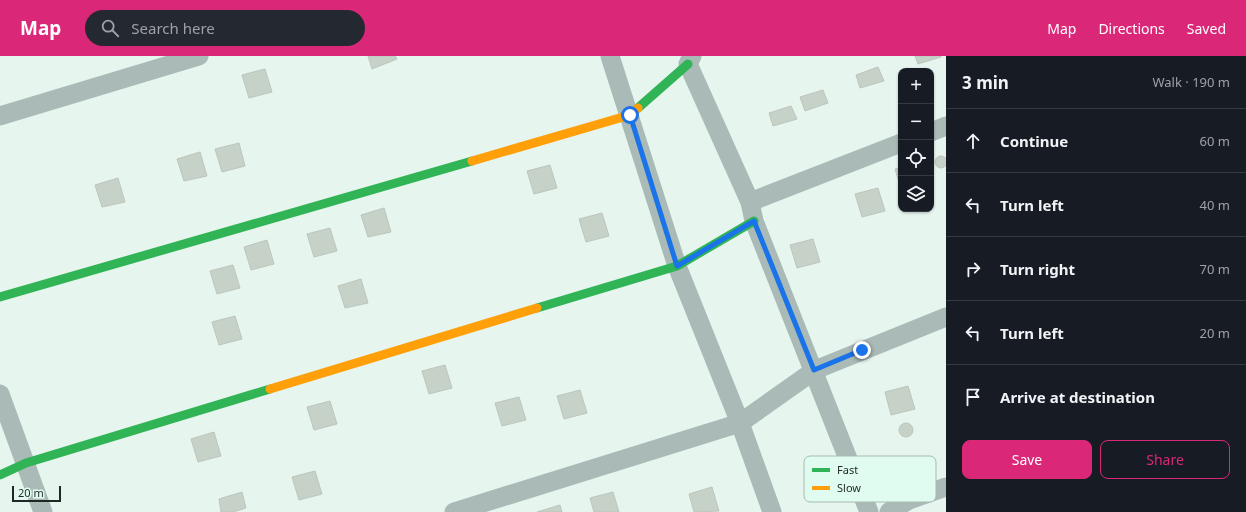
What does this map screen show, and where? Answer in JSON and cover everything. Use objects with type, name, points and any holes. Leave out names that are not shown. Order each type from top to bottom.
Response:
[{"type":"street","points":[[0,116],[199,56]]},
{"type":"street","points":[[610,56],[677,266],[740,423],[772,512]]},
{"type":"street","points":[[0,297],[630,115],[690,60],[750,202],[754,221],[847,456]]},
{"type":"street","points":[[934,131],[946,126]]},
{"type":"street","points":[[750,202],[898,144]]},
{"type":"street","points":[[0,475],[26,463],[677,266],[754,221]]},
{"type":"street","points":[[454,512],[740,423],[814,370],[946,317]]},
{"type":"street","points":[[0,394],[43,512]]},
{"type":"street","points":[[936,491],[946,487]]},
{"type":"street","points":[[865,502],[869,512]]},
{"type":"street","points":[[889,512],[906,502]]},
{"type":"building","points":[[368,56],[395,56],[397,59],[372,69]]},
{"type":"building","points":[[915,56],[941,56],[941,57],[918,64]]},
{"type":"building","points":[[878,67],[884,81],[860,88],[856,75]]},
{"type":"building","points":[[265,69],[272,92],[249,98],[242,75]]},
{"type":"building","points":[[823,90],[828,103],[805,111],[800,97]]},
{"type":"building","points":[[791,106],[797,119],[773,126],[769,113]]},
{"type":"building","points":[[239,143],[245,166],[222,172],[215,149]]},
{"type":"building","points":[[200,152],[207,176],[184,181],[177,159]]},
{"type":"building","points":[[939,156],[943,156],[947,162],[943,168],[939,168],[935,164],[935,160]]},
{"type":"building","points":[[550,165],[557,188],[534,194],[527,171]]},
{"type":"building","points":[[898,168],[898,178],[895,169]]},
{"type":"building","points":[[118,178],[125,202],[102,207],[95,185]]},
{"type":"building","points":[[878,188],[885,211],[862,217],[855,194]]},
{"type":"building","points":[[384,208],[391,232],[368,237],[361,215]]},
{"type":"building","points":[[602,213],[609,236],[586,242],[579,219]]},
{"type":"building","points":[[330,228],[337,251],[314,257],[307,234]]},
{"type":"building","points":[[813,239],[820,262],[797,268],[790,245]]},
{"type":"building","points":[[267,240],[274,264],[251,270],[244,247]]},
{"type":"building","points":[[233,265],[240,288],[217,294],[210,271]]},
{"type":"building","points":[[361,279],[368,303],[345,308],[338,286]]},
{"type":"building","points":[[235,316],[242,339],[219,345],[212,322]]},
{"type":"building","points":[[445,365],[452,388],[429,394],[422,371]]},
{"type":"building","points":[[908,386],[915,409],[891,415],[885,392]]},
{"type":"building","points":[[580,390],[587,413],[564,419],[557,396]]},
{"type":"building","points":[[519,397],[526,420],[502,426],[495,403]]},
{"type":"building","points":[[330,401],[337,424],[314,430],[307,407]]},
{"type":"building","points":[[906,423],[911,425],[913,430],[911,435],[906,437],[901,435],[899,430],[901,425]]},
{"type":"building","points":[[214,432],[221,456],[198,462],[191,439]]},
{"type":"building","points":[[315,471],[322,494],[299,500],[292,477]]},
{"type":"building","points":[[712,487],[719,511],[694,512],[689,494]]},
{"type":"building","points":[[242,492],[246,508],[233,512],[221,512],[219,499]]},
{"type":"building","points":[[613,492],[619,512],[594,512],[590,498]]},
{"type":"building","points":[[560,505],[562,512],[537,512]]},
{"type":"traffic: fast","points":[[638,108],[688,64]]},
{"type":"traffic: fast","points":[[0,297],[472,161]]},
{"type":"traffic: fast","points":[[537,308],[677,266],[754,221]]},
{"type":"traffic: fast","points":[[0,475],[26,463],[270,389]]},
{"type":"traffic: slow","points":[[472,161],[630,115],[638,108]]},
{"type":"traffic: slow","points":[[270,389],[537,308]]},
{"type":"route","points":[[630,115],[677,266],[754,221],[814,370],[862,350]]}]
